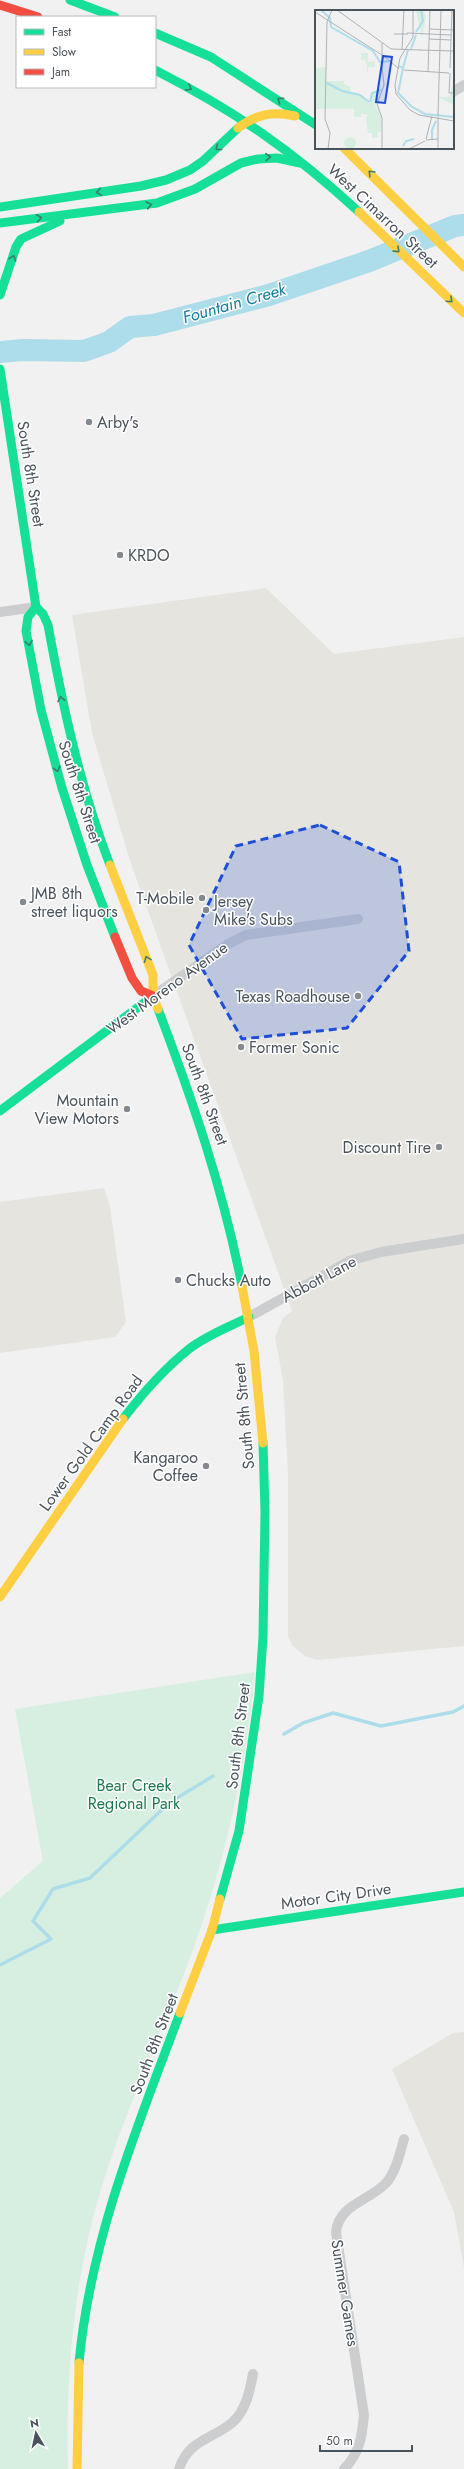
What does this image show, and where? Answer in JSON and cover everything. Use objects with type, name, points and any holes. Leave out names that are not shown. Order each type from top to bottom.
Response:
[{"type":"main road","points":[[72,1],[112,16]]},
{"type":"main road","points":[[0,5],[35,16]]},
{"type":"main road","points":[[6,17],[16,17]]},
{"type":"main road","points":[[156,32],[211,57],[314,124]]},
{"type":"main road","name":"West Cimarron Street","points":[[156,71],[246,121],[306,165],[359,213],[464,313]]},
{"type":"main road","points":[[0,207],[136,186],[174,178],[201,163],[226,142],[246,121],[254,116],[277,111],[314,124]]},
{"type":"main road","name":"West Cimarron Street","points":[[345,149],[464,266]]},
{"type":"main road","points":[[0,223],[137,207],[169,200],[192,191],[237,164],[252,159],[271,156],[306,165]]},
{"type":"main road","points":[[0,295],[16,247],[21,239],[40,229],[83,213]]},
{"type":"main road","name":"South 8th Street","points":[[0,369],[36,607],[43,614],[48,625],[63,709],[79,772],[108,859],[153,975],[153,996],[194,1103],[209,1147],[230,1225],[249,1317],[260,1412],[265,1512],[263,1631],[259,1696],[240,1831],[212,1930],[123,2164],[94,2265],[83,2319],[79,2363],[77,2469]]},
{"type":"main road","name":"South 8th Street","points":[[36,607],[28,616],[28,634],[42,714],[61,784],[82,850],[132,978],[142,991],[153,996]]},
{"type":"main road","name":"West Moreno Avenue","points":[[0,1111],[153,996]]},
{"type":"main road","name":"Lower Gold Camp Road","points":[[0,1597],[96,1456],[143,1393],[188,1349],[210,1335],[249,1317]]},
{"type":"main road","name":"Motor City Drive","points":[[212,1930],[464,1892]]},
{"type":"street","points":[[454,91],[464,85]]},
{"type":"street","points":[[0,612],[36,607]]},
{"type":"street","name":"West Moreno Avenue","points":[[153,996],[228,944],[246,935],[358,919]]},
{"type":"street","name":"Abbott Lane","points":[[249,1317],[349,1261],[381,1252],[464,1239]]},
{"type":"street","name":"Summer Games","points":[[344,2469],[355,2458],[361,2443],[364,2414],[336,2232],[337,2222],[343,2214],[387,2181],[404,2139]]},
{"type":"street","points":[[178,2469],[184,2456],[193,2445],[233,2421],[250,2393],[253,2374]]},
{"type":"highlighted area","points":[[320,825],[399,862],[409,951],[347,1028],[242,1039],[189,945],[236,846]]},
{"type":"shaded area","points":[[266,588],[334,654],[464,637],[464,1646],[317,1660],[305,1656],[292,1645],[288,1636],[288,1475],[283,1380],[275,1337],[283,1318],[292,1311],[130,861],[92,733],[72,615]]},
{"type":"shaded area","points":[[104,1188],[110,1207],[126,1322],[115,1337],[0,1353],[0,1202]]},
{"type":"shaded area","points":[[464,2032],[464,2268],[454,2212],[392,2069],[453,2033]]},
{"type":"green space","name":"Bear Creek Regional Park","points":[[255,1672],[240,1777],[216,1880],[182,1980],[115,2146],[94,2214],[86,2246],[80,2277],[72,2341],[68,2405],[68,2469],[0,2469],[0,1898],[43,1861],[15,1709]]},
{"type":"waterway","name":"Fountain Creek","points":[[0,352],[23,350],[84,351],[109,342],[130,327],[154,325],[269,295],[369,261],[455,226],[464,225]]},
{"type":"waterway","points":[[284,1734],[303,1723],[333,1713],[381,1726],[453,1712],[464,1706]]},
{"type":"waterway","points":[[0,1965],[51,1939],[33,1921],[53,1889],[90,1878],[169,1803],[213,1776]]},
{"type":"traffic: fast","points":[[70,0],[112,16]]},
{"type":"traffic: fast","points":[[156,33],[211,57],[315,124]]},
{"type":"traffic: fast","points":[[156,71],[211,101],[287,151],[335,190],[359,212]]},
{"type":"traffic: fast","points":[[0,207],[141,186],[166,180],[190,170],[203,161],[238,128]]},
{"type":"traffic: fast","points":[[0,223],[157,203],[195,189],[241,163],[258,159],[277,158],[300,163]]},
{"type":"traffic: fast","points":[[0,295],[16,247],[21,239],[60,221]]},
{"type":"traffic: fast","points":[[0,369],[36,607],[43,614],[48,625],[73,746],[99,836],[110,865]]},
{"type":"traffic: fast","points":[[36,607],[28,617],[26,631],[41,710],[62,788],[87,865],[115,937]]},
{"type":"traffic: fast","points":[[0,1111],[153,996]]},
{"type":"traffic: fast","points":[[158,1009],[206,1146],[226,1215],[242,1286]]},
{"type":"traffic: fast","points":[[123,1419],[154,1382],[189,1349],[211,1335],[249,1317]]},
{"type":"traffic: fast","points":[[220,1899],[239,1831],[259,1696],[263,1637],[265,1512],[263,1443]]},
{"type":"traffic: fast","points":[[212,1930],[464,1892]]},
{"type":"traffic: fast","points":[[79,2363],[93,2273],[104,2229],[132,2142],[180,2013]]},
{"type":"traffic: slow","points":[[238,128],[245,123],[265,115],[279,114],[295,116]]},
{"type":"traffic: slow","points":[[345,149],[464,267]]},
{"type":"traffic: slow","points":[[359,212],[464,313]]},
{"type":"traffic: slow","points":[[110,865],[153,975],[153,996],[158,1009]]},
{"type":"traffic: slow","points":[[242,1286],[254,1351],[263,1443]]},
{"type":"traffic: slow","points":[[0,1597],[123,1419]]},
{"type":"traffic: slow","points":[[180,2013],[212,1930],[220,1899]]},
{"type":"traffic: slow","points":[[77,2469],[79,2363]]},
{"type":"traffic: jam","points":[[0,5],[35,16]]},
{"type":"traffic: jam","points":[[115,937],[132,978],[141,991],[153,996]]},
{"type":"place","name":"Arby's","points":[[89,422]]},
{"type":"place","name":"KRDO","points":[[120,555]]},
{"type":"place","name":"T-Mobile","points":[[202,898]]},
{"type":"place","name":"JMB 8th street liquors","points":[[23,902]]},
{"type":"place","name":"Jersey Mike's Subs","points":[[206,910]]},
{"type":"place","name":"Texas Roadhouse","points":[[358,996]]},
{"type":"place","name":"Former Sonic","points":[[241,1047]]},
{"type":"place","name":"Mountain View Motors","points":[[127,1109]]},
{"type":"place","name":"Discount Tire","points":[[439,1147]]},
{"type":"place","name":"Chucks Auto","points":[[178,1280]]},
{"type":"place","name":"Kangaroo Coffee","points":[[206,1466]]}]
